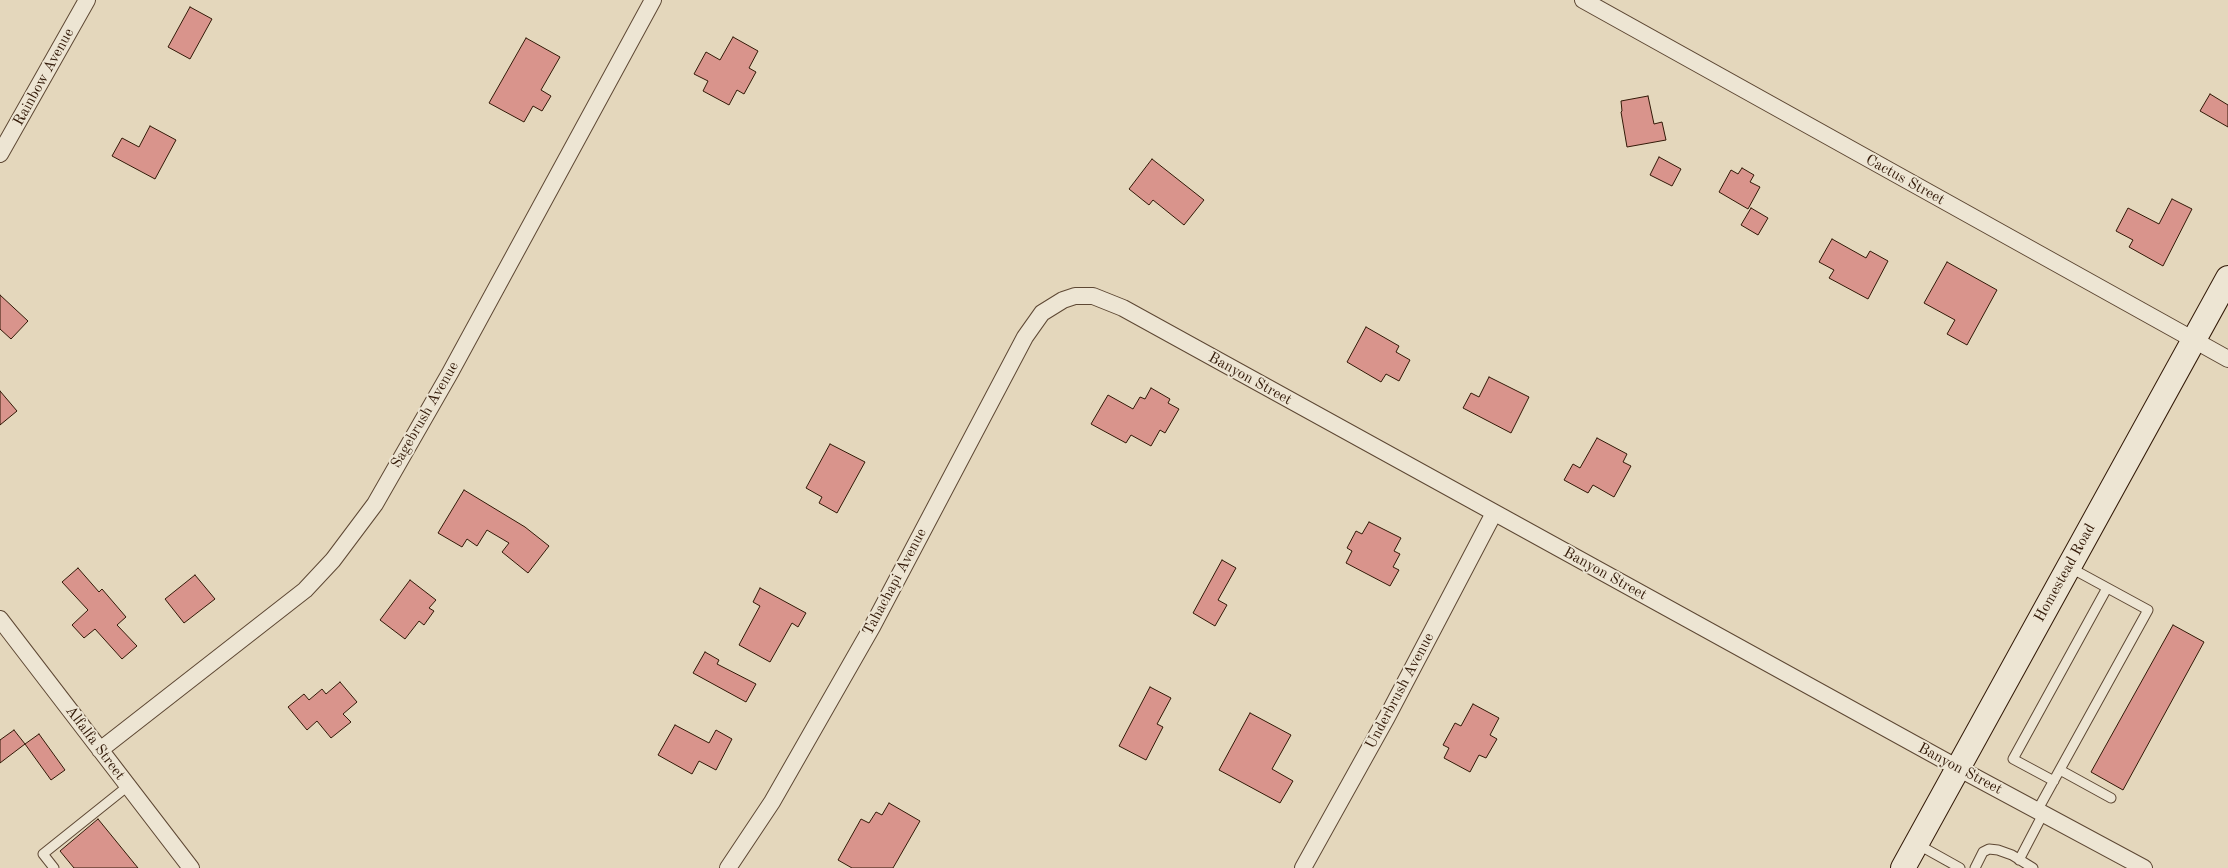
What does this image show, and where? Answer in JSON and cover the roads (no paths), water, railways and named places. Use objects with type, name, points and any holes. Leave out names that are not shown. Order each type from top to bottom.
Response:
[{"type":"main road","name":"Homestead Road","points":[[1903,868],[2228,278]]},
{"type":"street","name":"Rainbow Avenue","points":[[0,154],[86,0]]},
{"type":"street","name":"Sagebrush Avenue","points":[[100,750],[305,590],[333,560],[375,504],[450,373],[653,0]]},
{"type":"street","name":"Cactus Street","points":[[1583,0],[2228,359]]},
{"type":"street","name":"Banyon Street","points":[[1063,300],[1075,296],[1094,296],[1123,308],[1958,768],[2144,868]]},
{"type":"street","name":"Tahachapi Avenue","points":[[728,868],[772,802],[872,627],[1025,337],[1042,313],[1063,300]]},
{"type":"street","name":"Underbrush Avenue","points":[[1303,868],[1387,717],[1494,513]]},
{"type":"street","name":"Alfalfa Street","points":[[0,619],[191,868]]},
{"type":"lane","points":[[2019,860],[2054,781],[2148,610],[2069,567]]},
{"type":"lane","points":[[2054,781],[2013,759],[2107,588]]},
{"type":"lane","points":[[2060,770],[2111,798]]},
{"type":"lane","points":[[54,868],[43,854],[128,786]]},
{"type":"lane","points":[[1917,843],[1960,868]]},
{"type":"lane","points":[[1975,868],[1983,852],[1989,849],[1998,850],[2034,868]]}]
